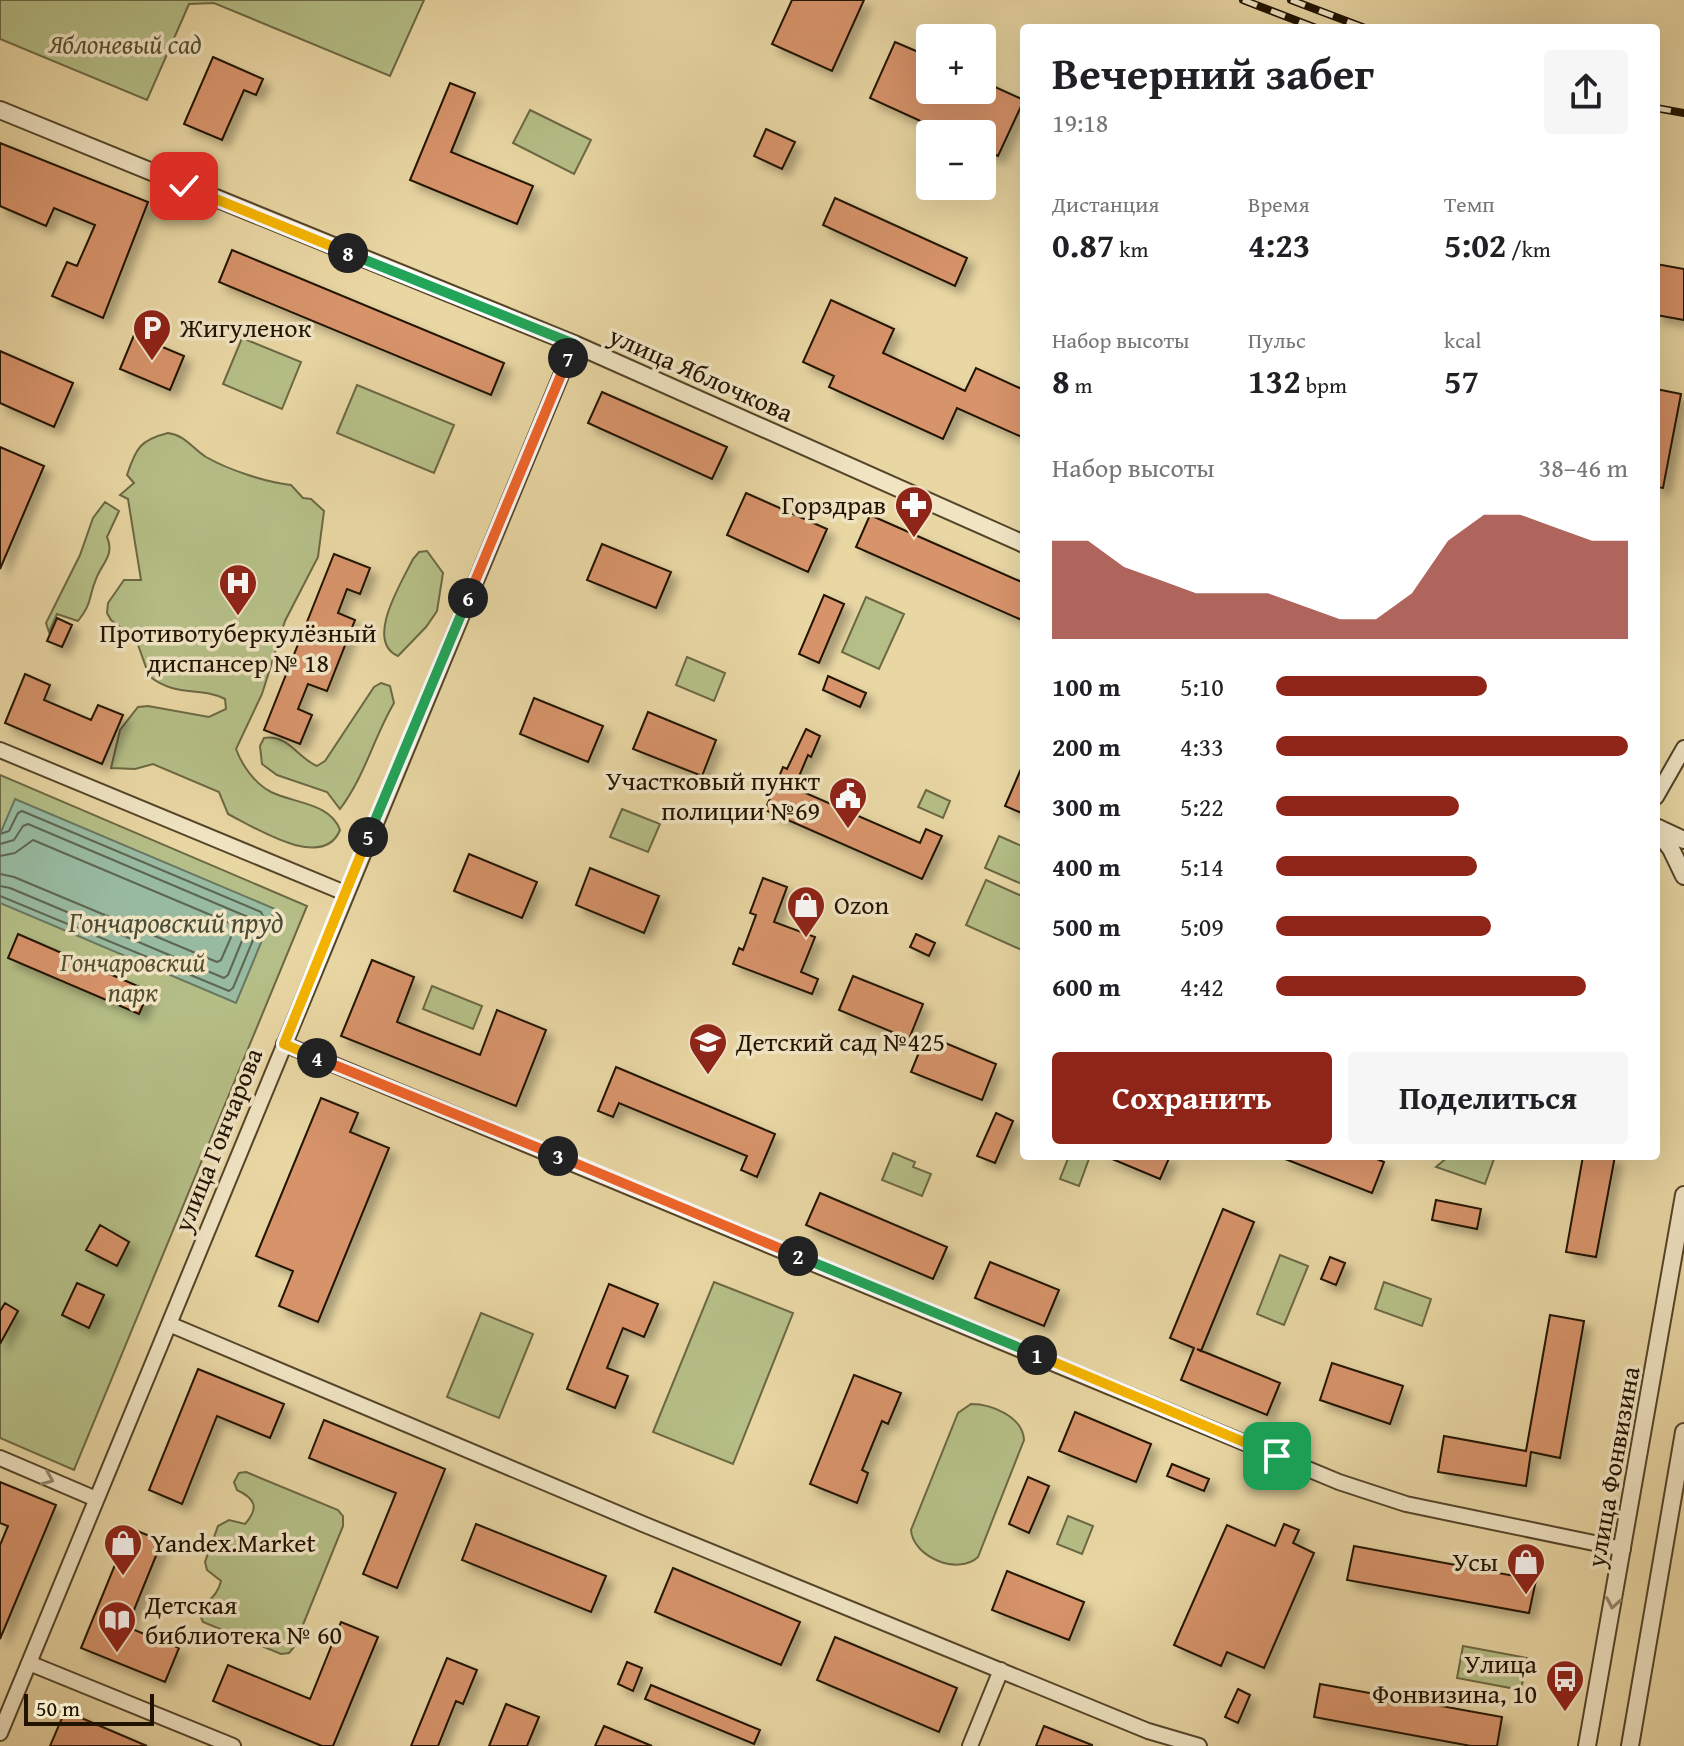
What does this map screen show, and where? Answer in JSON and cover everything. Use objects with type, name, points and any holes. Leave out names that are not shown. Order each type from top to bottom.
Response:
[{"type":"street","name":"улица Яблочкова","points":[[0,110],[574,344],[1020,542]]},
{"type":"street","name":"улица Гончарова","points":[[0,1733],[574,344]]},
{"type":"street","points":[[1660,790],[1684,748]]},
{"type":"street","points":[[0,750],[345,893]]},
{"type":"street","points":[[1660,830],[1684,840]]},
{"type":"street","points":[[1660,834],[1684,876]]},
{"type":"street","points":[[284,1044],[1339,1482],[1406,1504],[1623,1549]]},
{"type":"street","name":"улица Фонвизина","points":[[1587,1746],[1684,1195]]},
{"type":"street","points":[[169,1324],[1148,1731],[1199,1746]]},
{"type":"street","points":[[1630,1746],[1684,1432]]},
{"type":"street","points":[[0,1458],[96,1499]]},
{"type":"street","points":[[29,1663],[233,1746]]},
{"type":"street","points":[[970,1746],[1001,1670]]},
{"type":"green space","name":"Яблоневый сад","points":[[0,0],[424,0],[390,76],[214,3],[189,4],[147,100],[0,39]]},
{"type":"green space","points":[[530,110],[591,140],[574,174],[513,143]]},
{"type":"green space","points":[[242,338],[301,362],[282,409],[223,384]]},
{"type":"green space","points":[[357,385],[454,425],[434,473],[337,433]]},
{"type":"green space","points":[[168,433],[179,436],[206,457],[225,466],[291,485],[303,498],[311,499],[324,511],[318,557],[285,621],[262,694],[236,749],[259,784],[280,796],[320,809],[335,821],[340,830],[331,842],[319,847],[287,843],[254,828],[228,814],[219,792],[153,764],[135,769],[111,768],[120,730],[138,707],[209,717],[226,709],[225,699],[178,690],[149,676],[136,639],[111,620],[107,613],[108,603],[124,580],[141,580],[128,499],[120,495],[134,483],[127,475],[140,446]]},
{"type":"green space","points":[[105,502],[119,511],[107,537],[109,554],[88,604],[78,621],[57,614],[49,632],[46,623],[80,555],[93,518]]},
{"type":"green space","points":[[427,551],[443,573],[437,611],[398,656],[388,648],[384,638],[389,610],[413,559],[419,552]]},
{"type":"green space","points":[[866,597],[904,614],[879,669],[842,652]]},
{"type":"green space","points":[[687,657],[725,673],[714,701],[676,685]]},
{"type":"green space","points":[[381,683],[390,686],[394,703],[356,784],[340,809],[327,792],[277,775],[262,764],[260,746],[264,738],[286,743],[317,766],[325,761],[374,687]]},
{"type":"green space","name":"Гончаровский парк","points":[[0,775],[307,906],[74,1470],[0,1438]]},
{"type":"green space","points":[[926,790],[950,801],[943,818],[918,807]]},
{"type":"green space","points":[[622,809],[660,824],[648,852],[610,837]]},
{"type":"green space","points":[[999,836],[1020,845],[1020,883],[985,868]]},
{"type":"green space","points":[[986,880],[1020,895],[1020,949],[966,925]]},
{"type":"green space","points":[[432,986],[482,1006],[473,1029],[423,1009]]},
{"type":"green space","points":[[893,1153],[915,1162],[913,1167],[931,1174],[922,1196],[882,1180]]},
{"type":"green space","points":[[1067,1160],[1089,1160],[1079,1186],[1060,1179]]},
{"type":"green space","points":[[1444,1160],[1494,1160],[1485,1184],[1436,1167]]},
{"type":"green space","points":[[1280,1255],[1308,1266],[1284,1325],[1257,1314]]},
{"type":"green space","points":[[714,1282],[793,1313],[733,1464],[653,1432]]},
{"type":"green space","points":[[1384,1282],[1431,1299],[1422,1326],[1375,1309]]},
{"type":"green space","points":[[481,1313],[533,1334],[499,1418],[447,1397]]},
{"type":"green space","points":[[971,1404],[988,1406],[1005,1413],[1018,1425],[1024,1440],[978,1557],[959,1565],[949,1564],[938,1561],[920,1548],[911,1530],[958,1413]]},
{"type":"green space","points":[[246,1472],[338,1510],[343,1516],[343,1526],[289,1653],[281,1654],[203,1622],[199,1613],[221,1581],[207,1570],[205,1562],[218,1526],[229,1520],[245,1524],[254,1509],[252,1500],[237,1490],[234,1482],[239,1473]]},
{"type":"green space","points":[[1068,1516],[1093,1526],[1082,1554],[1057,1544]]},
{"type":"green space","points":[[1463,1646],[1527,1658],[1521,1690],[1457,1678]]},
{"type":"water","name":"Гончаровский пруд","points":[[15,799],[275,909],[236,1003],[0,903],[0,834]]},
{"type":"building","points":[[792,0],[864,0],[832,71],[772,44]]},
{"type":"building","points":[[895,42],[916,51],[916,104],[996,104],[996,87],[1020,98],[1020,109],[998,156],[996,120],[918,120],[870,98]]},
{"type":"building","points":[[213,57],[263,79],[256,95],[244,90],[222,140],[184,124]]},
{"type":"building","points":[[450,83],[475,93],[451,152],[533,186],[517,224],[410,180]]},
{"type":"building","points":[[766,129],[795,142],[782,169],[754,156]]},
{"type":"building","points":[[0,143],[148,202],[103,318],[52,296],[67,262],[77,266],[95,225],[54,208],[46,226],[0,206]]},
{"type":"building","points":[[835,198],[967,258],[955,286],[823,225]]},
{"type":"building","points":[[232,250],[504,363],[491,395],[219,282]]},
{"type":"building","points":[[1660,265],[1684,269],[1684,320],[1660,316]]},
{"type":"building","points":[[831,300],[894,329],[883,353],[965,391],[976,368],[1020,388],[1020,436],[957,408],[943,439],[829,387],[834,376],[803,362]]},
{"type":"building","name":"Жигуленок","points":[[134,335],[184,356],[170,390],[120,369]]},
{"type":"building","points":[[0,351],[73,383],[54,427],[0,403]]},
{"type":"building","points":[[1660,390],[1681,394],[1663,488],[1660,488]]},
{"type":"building","points":[[602,392],[727,447],[712,479],[588,423]]},
{"type":"building","points":[[0,447],[44,466],[0,569]]},
{"type":"building","points":[[746,493],[827,529],[808,572],[727,535]]},
{"type":"building","points":[[870,515],[1020,581],[1020,619],[856,547]]},
{"type":"building","points":[[602,544],[671,572],[656,608],[587,580]]},
{"type":"building","points":[[334,554],[370,568],[360,594],[347,589],[338,613],[355,620],[327,691],[308,684],[298,709],[312,715],[300,744],[264,730]]},
{"type":"building","points":[[824,595],[844,604],[819,663],[799,654]]},
{"type":"building","points":[[57,618],[72,625],[62,647],[47,641]]},
{"type":"building","points":[[25,674],[50,685],[44,700],[91,720],[98,705],[123,715],[102,764],[5,723]]},
{"type":"building","points":[[828,676],[866,693],[860,707],[823,690]]},
{"type":"building","points":[[534,698],[603,726],[588,762],[520,734]]},
{"type":"building","points":[[648,712],[716,740],[702,776],[633,749]]},
{"type":"building","points":[[806,729],[820,736],[794,788],[920,843],[926,829],[942,836],[922,879],[765,810],[783,767],[787,769]]},
{"type":"building","points":[[1020,771],[1020,812],[1005,806]]},
{"type":"building","points":[[469,854],[537,882],[522,918],[454,891]]},
{"type":"building","points":[[590,868],[659,896],[644,933],[576,905]]},
{"type":"building","points":[[763,878],[787,887],[774,922],[815,937],[801,972],[818,979],[812,994],[733,964],[739,948],[743,950],[756,915],[750,913]]},
{"type":"building","points":[[18,934],[149,991],[139,1014],[8,958]]},
{"type":"building","points":[[916,934],[935,943],[929,956],[910,947]]},
{"type":"building","points":[[372,960],[414,977],[397,1022],[480,1055],[497,1010],[546,1030],[516,1106],[341,1036]]},
{"type":"building","points":[[853,976],[923,1004],[909,1039],[839,1010]]},
{"type":"building","points":[[926,1035],[996,1064],[982,1100],[911,1072]]},
{"type":"building","points":[[616,1067],[775,1134],[757,1177],[741,1170],[747,1156],[619,1103],[613,1117],[598,1111]]},
{"type":"building","points":[[321,1098],[358,1113],[350,1132],[389,1148],[318,1322],[279,1306],[293,1271],[256,1256]]},
{"type":"building","points":[[996,1113],[1013,1121],[995,1163],[977,1156]]},
{"type":"building","points":[[1115,1160],[1168,1160],[1160,1179]]},
{"type":"building","points":[[1288,1160],[1379,1160],[1384,1162],[1372,1193]]},
{"type":"building","points":[[1582,1160],[1614,1160],[1596,1257],[1566,1252]]},
{"type":"building","points":[[820,1193],[947,1247],[933,1279],[806,1225]]},
{"type":"building","points":[[1436,1200],[1481,1209],[1477,1229],[1432,1220]]},
{"type":"building","points":[[1223,1209],[1254,1222],[1201,1351],[1280,1383],[1267,1415],[1181,1380],[1194,1348],[1170,1338]]},
{"type":"building","points":[[100,1225],[129,1242],[117,1266],[86,1250]]},
{"type":"building","points":[[1330,1257],[1345,1263],[1336,1285],[1321,1279]]},
{"type":"building","points":[[990,1262],[1059,1290],[1044,1326],[975,1298]]},
{"type":"building","points":[[77,1283],[104,1295],[89,1328],[62,1315]]},
{"type":"building","points":[[609,1284],[658,1304],[644,1337],[623,1328],[607,1368],[628,1376],[615,1408],[567,1389]]},
{"type":"building","points":[[5,1303],[18,1311],[0,1344],[0,1311]]},
{"type":"building","points":[[1550,1315],[1584,1321],[1560,1458],[1531,1452],[1526,1486],[1438,1472],[1444,1436],[1526,1451]]},
{"type":"building","points":[[1332,1363],[1403,1386],[1390,1424],[1320,1400]]},
{"type":"building","points":[[198,1369],[284,1404],[270,1438],[217,1416],[182,1504],[149,1490]]},
{"type":"building","points":[[854,1375],[901,1393],[888,1424],[882,1421],[862,1470],[868,1473],[857,1503],[810,1484]]},
{"type":"building","points":[[1075,1412],[1151,1444],[1136,1482],[1059,1451]]},
{"type":"building","points":[[324,1420],[445,1469],[397,1588],[363,1574],[396,1493],[309,1458]]},
{"type":"building","points":[[1172,1464],[1209,1479],[1204,1491],[1167,1476]]},
{"type":"building","points":[[1028,1477],[1049,1486],[1029,1533],[1009,1524]]},
{"type":"building","points":[[0,1482],[56,1505],[0,1639],[0,1545],[8,1526],[0,1523]]},
{"type":"building","points":[[476,1524],[606,1576],[591,1612],[462,1560]]},
{"type":"building","points":[[1284,1524],[1299,1530],[1293,1543],[1314,1553],[1264,1668],[1227,1652],[1221,1666],[1174,1645],[1227,1525],[1275,1546]]},
{"type":"building","points":[[130,1528],[162,1541],[127,1627],[179,1648],[165,1682],[81,1648]]},
{"type":"building","points":[[1354,1546],[1536,1580],[1529,1613],[1347,1580]]},
{"type":"building","points":[[673,1568],[800,1622],[781,1665],[655,1612]]},
{"type":"building","points":[[1007,1571],[1084,1602],[1069,1640],[992,1610]]},
{"type":"building","points":[[341,1622],[378,1637],[333,1746],[322,1746],[213,1701],[228,1665],[310,1699]]},
{"type":"building","points":[[835,1637],[957,1688],[939,1732],[817,1680]]},
{"type":"building","points":[[447,1658],[477,1670],[463,1704],[456,1701],[438,1746],[411,1746]]},
{"type":"building","points":[[627,1662],[642,1668],[633,1691],[618,1684]]},
{"type":"building","points":[[1320,1684],[1502,1717],[1497,1746],[1471,1746],[1314,1717]]},
{"type":"building","points":[[651,1685],[760,1730],[754,1744],[645,1699]]},
{"type":"building","points":[[1238,1689],[1250,1695],[1238,1723],[1225,1717]]},
{"type":"building","points":[[506,1704],[539,1717],[527,1746],[489,1746]]},
{"type":"building","points":[[65,1711],[147,1746],[50,1746]]},
{"type":"building","points":[[604,1726],[652,1746],[595,1746]]},
{"type":"building","points":[[1044,1726],[1092,1745],[1092,1746],[1036,1746]]},
{"type":"railway","points":[[1243,0],[1306,24]]},
{"type":"railway","points":[[1291,0],[1354,24]]},
{"type":"railway","points":[[1660,109],[1684,113]]},
{"type":"place","name":"Жигуленок","points":[[152,362]]},
{"type":"place","name":"Горздрав","points":[[914,539]]},
{"type":"place","name":"Противотуберкулёзный диспансер № 18","points":[[238,617]]},
{"type":"place","name":"Участковый пункт полиции №69","points":[[848,830]]},
{"type":"place","name":"Ozon","points":[[806,939]]},
{"type":"place","name":"Детский сад №425","points":[[708,1076]]},
{"type":"place","name":"Yandex.Market","points":[[123,1577]]},
{"type":"place","name":"Усы","points":[[1526,1596]]},
{"type":"place","name":"Детская библиотека № 60","points":[[117,1654]]},
{"type":"place","name":"Улица Фонвизина, 10","points":[[1565,1713]]},
{"type":"route","points":[[184,186],[574,344],[284,1044],[1277,1456]]}]
